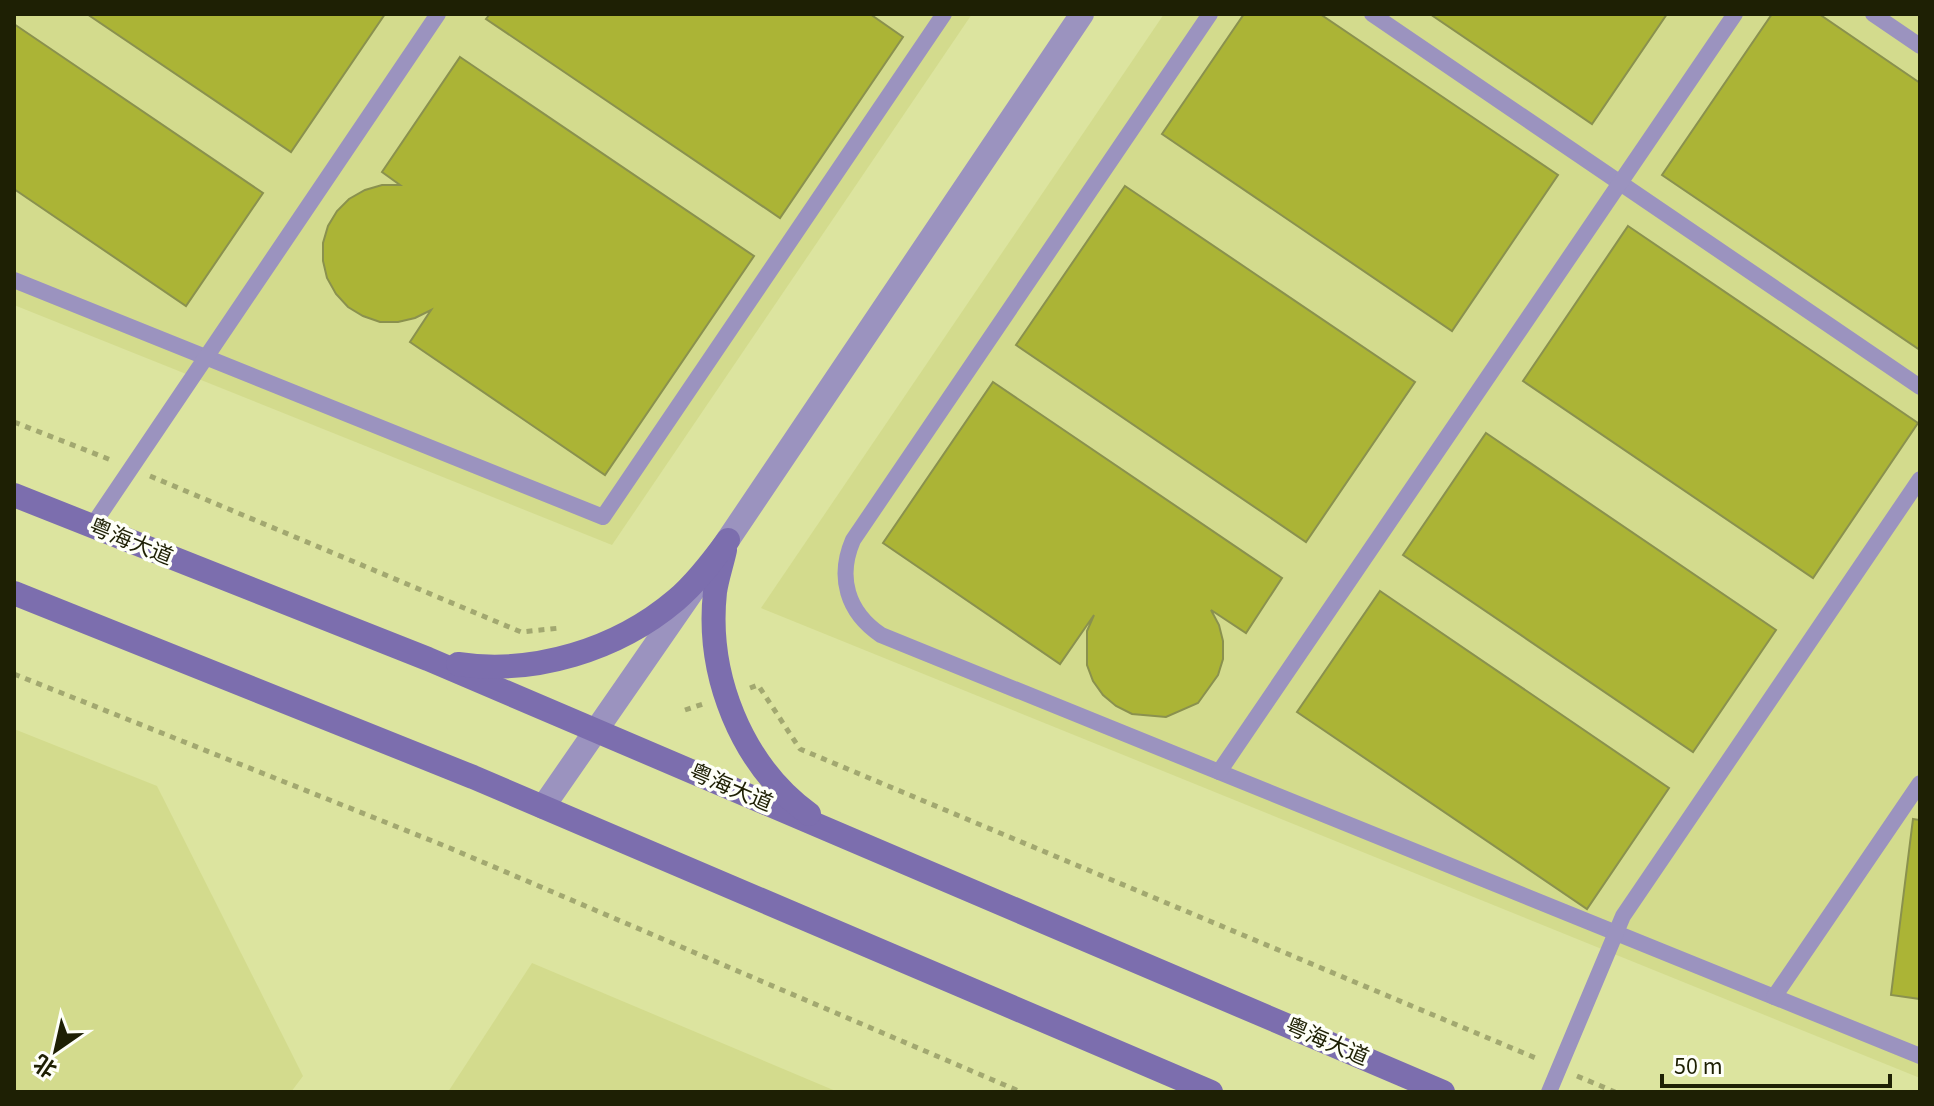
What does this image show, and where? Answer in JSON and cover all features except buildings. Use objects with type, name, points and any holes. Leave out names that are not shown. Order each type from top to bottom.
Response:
[{"type":"main road","name":"粤海大道","points":[[14,495],[428,659],[1443,1092]]},
{"type":"main road","points":[[428,659],[475,666],[523,666],[570,656],[607,643],[643,624],[676,600],[704,572],[728,540]]},
{"type":"main road","points":[[728,540],[715,591],[715,644],[725,696],[743,737],[767,773],[798,805],[835,832]]},
{"type":"main road","points":[[14,593],[543,807],[1211,1092]]},
{"type":"street","points":[[543,807],[728,540],[1082,14]]},
{"type":"lane","points":[[92,526],[438,14]]},
{"type":"lane","points":[[14,280],[603,517],[944,14]]},
{"type":"lane","points":[[1210,14],[853,540],[844,569],[849,600],[868,626],[881,635],[1920,1056]]},
{"type":"lane","points":[[1372,14],[1920,387]]},
{"type":"lane","points":[[1219,772],[1735,14]]},
{"type":"lane","points":[[1873,14],[1920,46]]},
{"type":"lane","points":[[1549,1092],[1623,916],[1920,479]]},
{"type":"lane","points":[[1774,997],[1920,783]]},
{"type":"path","points":[[14,422],[521,632],[561,627]]},
{"type":"path","points":[[14,674],[445,846],[1021,1092]]},
{"type":"path","points":[[758,685],[800,749],[1615,1092]]},
{"type":"shaded area","points":[[14,14],[972,14],[612,545],[14,305]]},
{"type":"shaded area","points":[[1164,14],[1920,14],[1920,1078],[761,608]]},
{"type":"shaded area","points":[[14,729],[157,786],[303,1076],[291,1092],[14,1092]]},
{"type":"shaded area","points":[[532,963],[838,1092],[448,1092]]}]
